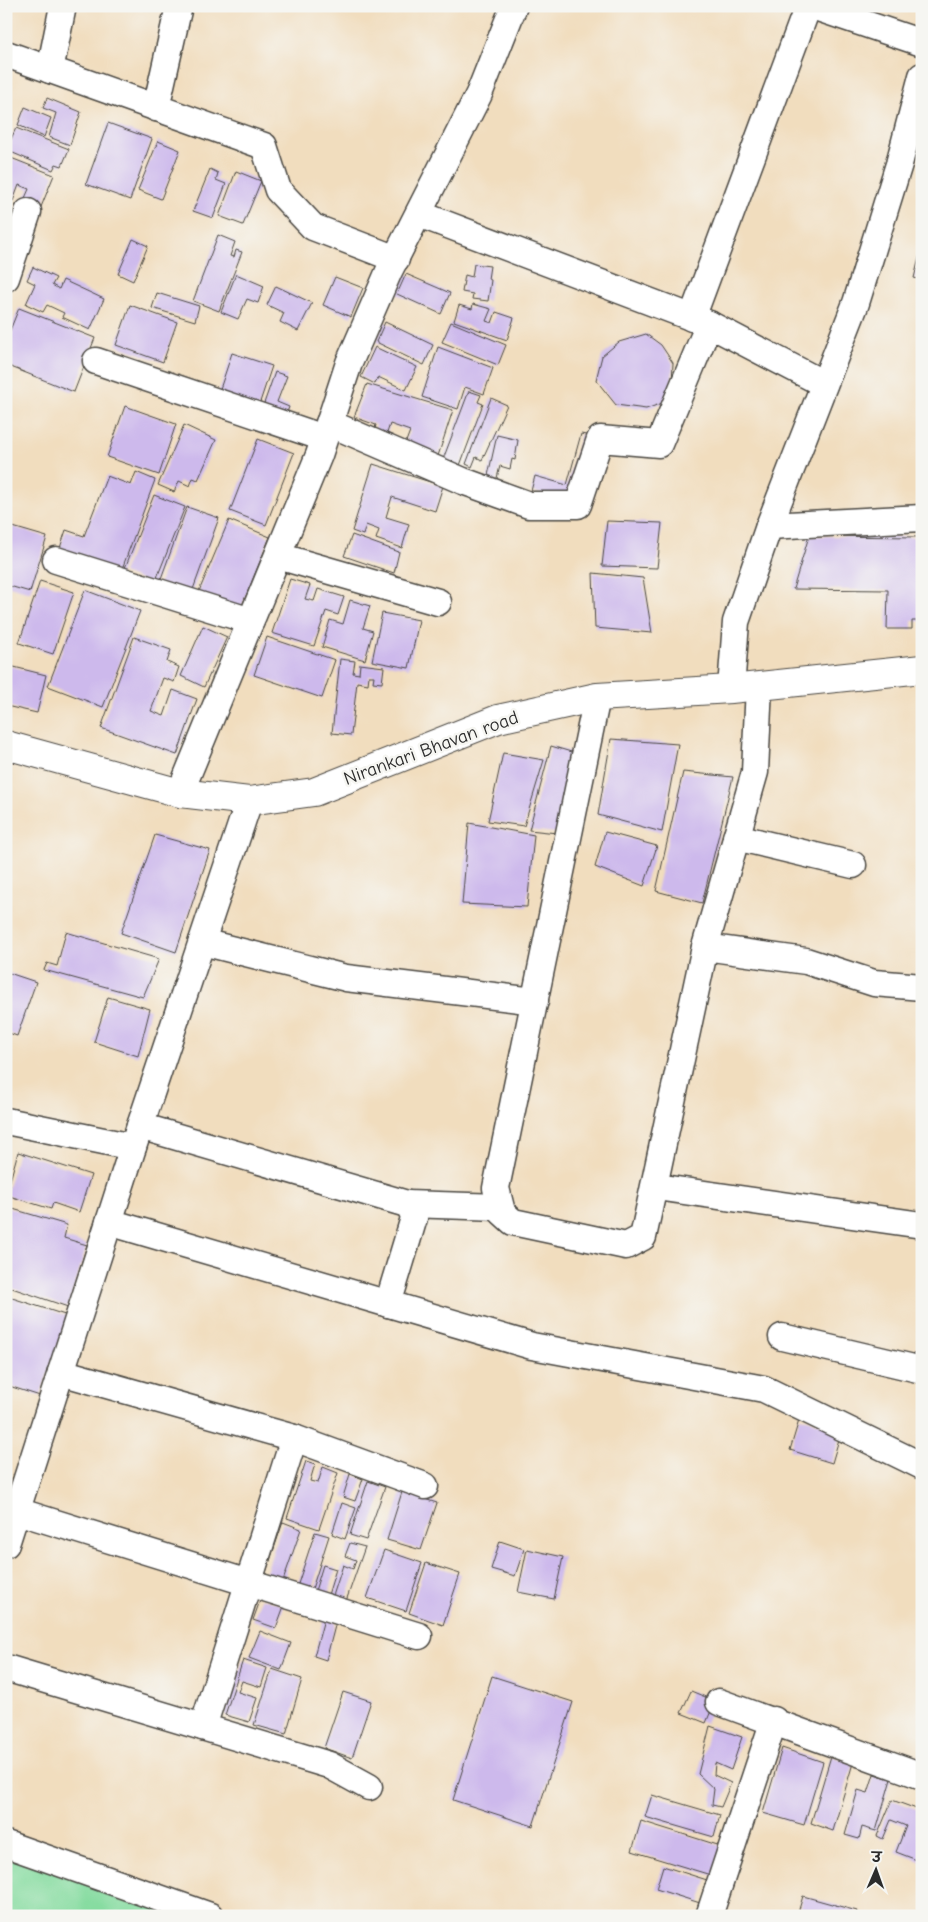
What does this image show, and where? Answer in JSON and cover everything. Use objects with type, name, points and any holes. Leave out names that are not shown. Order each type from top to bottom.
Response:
[{"type":"street","points":[[50,70],[63,6]]},
{"type":"street","points":[[156,108],[179,6]]},
{"type":"street","points":[[180,793],[278,556],[326,430],[349,362],[396,259],[480,94],[514,6]]},
{"type":"street","points":[[96,361],[326,430],[529,505],[578,506],[600,440],[659,444],[808,6]]},
{"type":"street","points":[[812,6],[922,43]]},
{"type":"street","points":[[6,54],[264,146],[278,190],[314,227],[396,259]]},
{"type":"street","points":[[731,689],[736,622],[769,526],[856,303],[899,164],[912,153],[922,76]]},
{"type":"street","points":[[6,278],[28,212]]},
{"type":"street","points":[[418,214],[701,321],[824,384]]},
{"type":"street","points":[[769,526],[922,518]]},
{"type":"street","points":[[278,556],[438,602]]},
{"type":"street","points":[[56,560],[252,621]]},
{"type":"street","name":"Nirankari Bhavan road","points":[[6,745],[180,793],[249,801],[314,792],[498,719],[597,697],[731,689],[922,669]]},
{"type":"street","points":[[597,697],[496,1188],[500,1207],[513,1222],[626,1246],[642,1237],[656,1187],[704,947],[755,772],[759,686]]},
{"type":"street","points":[[6,1544],[137,1136],[249,801]]},
{"type":"street","points":[[736,837],[853,865]]},
{"type":"street","points":[[202,942],[346,978],[534,1001]]},
{"type":"street","points":[[704,947],[806,961],[874,983],[922,987]]},
{"type":"street","points":[[6,1121],[137,1136],[407,1204],[500,1207]]},
{"type":"street","points":[[656,1187],[922,1225]]},
{"type":"street","points":[[388,1304],[414,1218],[407,1204]]},
{"type":"street","points":[[109,1222],[532,1346],[764,1389],[922,1466]]},
{"type":"street","points":[[782,1337],[922,1370]]},
{"type":"street","points":[[61,1372],[294,1438],[425,1486]]},
{"type":"street","points":[[202,1727],[294,1438]]},
{"type":"street","points":[[17,1511],[419,1636]]},
{"type":"street","points":[[6,1668],[329,1764],[368,1787]]},
{"type":"street","points":[[719,1702],[774,1720],[922,1776]]},
{"type":"street","points":[[708,1916],[774,1720]]},
{"type":"street","points":[[6,1844],[210,1916]]},
{"type":"green space","points":[[6,1844],[231,1916],[6,1916]]},
{"type":"building","points":[[47,98],[81,112],[70,145],[49,137],[56,113],[43,108]]},
{"type":"building","points":[[25,107],[51,118],[44,137],[18,125]]},
{"type":"building","points":[[108,123],[152,139],[130,200],[86,184]]},
{"type":"building","points":[[16,128],[69,149],[62,166],[56,164],[53,170],[6,150]]},
{"type":"building","points":[[158,141],[180,150],[161,199],[138,190]]},
{"type":"building","points":[[6,156],[54,175],[39,212],[22,205],[29,189],[19,185],[13,201],[6,199]]},
{"type":"building","points":[[210,169],[218,173],[216,180],[226,184],[213,218],[193,211]]},
{"type":"building","points":[[236,171],[261,181],[243,225],[219,216]]},
{"type":"building","points":[[218,235],[235,242],[230,256],[234,257],[236,250],[242,252],[219,311],[193,301]]},
{"type":"building","points":[[133,239],[148,246],[133,281],[118,274]]},
{"type":"building","points":[[922,250],[922,280],[914,278]]},
{"type":"building","points":[[474,264],[490,266],[488,279],[491,280],[488,301],[472,299],[473,294],[462,292],[465,275],[472,277]]},
{"type":"building","points":[[33,267],[56,278],[52,285],[59,289],[63,280],[104,299],[90,330],[62,317],[64,313],[47,305],[43,312],[26,304],[35,284],[27,280]]},
{"type":"building","points":[[236,274],[264,286],[258,303],[247,299],[238,319],[221,312]]},
{"type":"building","points":[[406,274],[450,293],[441,314],[397,294]]},
{"type":"building","points":[[335,277],[363,288],[351,317],[323,305]]},
{"type":"building","points":[[276,286],[312,303],[298,331],[280,322],[284,313],[267,305]]},
{"type":"building","points":[[157,293],[199,306],[195,321],[152,308]]},
{"type":"building","points":[[473,304],[491,309],[486,321],[492,323],[496,312],[514,318],[507,340],[454,321],[459,305],[472,309]]},
{"type":"building","points":[[130,305],[177,322],[163,362],[116,345]]},
{"type":"building","points":[[19,308],[95,338],[74,392],[6,365],[6,340]]},
{"type":"building","points":[[385,322],[433,345],[424,365],[376,342]]},
{"type":"building","points":[[451,322],[506,345],[498,365],[442,342]]},
{"type":"building","points":[[646,334],[661,345],[673,363],[672,383],[668,401],[646,409],[616,405],[596,380],[602,356],[619,342]]},
{"type":"building","points":[[375,347],[417,367],[406,390],[378,377],[375,384],[361,377]]},
{"type":"building","points":[[438,347],[493,368],[484,394],[465,387],[458,409],[422,397]]},
{"type":"building","points":[[232,353],[272,366],[258,408],[218,395]]},
{"type":"building","points":[[275,372],[287,376],[277,402],[289,407],[285,418],[262,409]]},
{"type":"building","points":[[367,384],[453,410],[437,459],[404,447],[410,431],[390,424],[384,442],[372,438],[376,425],[354,417]]},
{"type":"building","points":[[469,391],[481,395],[478,402],[483,404],[459,468],[442,462]]},
{"type":"building","points":[[491,398],[507,405],[482,460],[476,457],[472,467],[466,464]]},
{"type":"building","points":[[125,406],[176,424],[159,475],[107,457]]},
{"type":"building","points":[[184,425],[216,440],[198,480],[193,478],[190,486],[179,481],[174,492],[158,485]]},
{"type":"building","points":[[581,434],[595,437],[577,503],[531,491],[535,476],[567,485]]},
{"type":"building","points":[[497,435],[518,440],[515,460],[512,459],[510,469],[500,466],[496,482],[487,480]]},
{"type":"building","points":[[258,439],[294,453],[266,525],[230,511]]},
{"type":"building","points":[[373,464],[443,486],[435,511],[392,497],[386,517],[409,524],[402,548],[376,539],[379,530],[366,525],[363,535],[352,531]]},
{"type":"building","points":[[136,472],[155,480],[119,577],[58,554],[66,530],[84,536],[107,476],[131,485]]},
{"type":"building","points":[[154,495],[185,507],[154,585],[123,573]]},
{"type":"building","points":[[187,507],[219,518],[191,595],[159,584]]},
{"type":"building","points":[[229,520],[270,537],[239,613],[197,596]]},
{"type":"building","points":[[607,521],[662,523],[657,568],[602,566]]},
{"type":"building","points":[[6,525],[47,537],[30,592],[6,585]]},
{"type":"building","points":[[352,535],[399,552],[394,573],[344,556]]},
{"type":"building","points":[[809,536],[922,537],[922,621],[912,621],[912,629],[887,629],[888,590],[793,589]]},
{"type":"building","points":[[593,573],[643,578],[652,633],[595,628]]},
{"type":"building","points":[[290,579],[310,585],[305,599],[314,601],[318,589],[344,597],[338,615],[326,611],[314,646],[272,633]]},
{"type":"building","points":[[40,581],[74,592],[53,654],[19,643]]},
{"type":"building","points":[[85,590],[140,611],[103,707],[48,686]]},
{"type":"building","points":[[350,600],[370,606],[363,628],[373,631],[365,660],[322,647],[330,620],[343,624]]},
{"type":"building","points":[[382,613],[419,620],[409,668],[372,661]]},
{"type":"building","points":[[203,626],[227,637],[204,687],[181,676]]},
{"type":"building","points":[[134,637],[171,650],[167,662],[179,667],[174,682],[163,678],[151,711],[164,716],[173,690],[197,699],[177,755],[101,728]]},
{"type":"building","points":[[267,637],[335,660],[322,698],[254,675]]},
{"type":"building","points":[[340,659],[355,661],[353,673],[359,674],[360,664],[384,667],[382,683],[373,682],[374,676],[369,676],[368,684],[357,682],[351,735],[332,733]]},
{"type":"building","points":[[6,665],[46,675],[37,713],[6,706]]},
{"type":"building","points":[[611,739],[678,744],[662,832],[598,815]]},
{"type":"building","points":[[551,746],[578,754],[557,833],[529,830]]},
{"type":"building","points":[[503,753],[544,760],[524,826],[488,821]]},
{"type":"building","points":[[683,772],[733,777],[702,903],[656,891]]},
{"type":"building","points":[[469,823],[534,835],[527,907],[462,904]]},
{"type":"building","points":[[605,832],[657,846],[644,886],[595,867]]},
{"type":"building","points":[[155,835],[210,850],[176,952],[121,933]]},
{"type":"building","points":[[66,932],[159,959],[143,997],[44,970],[47,963],[57,966]]},
{"type":"building","points":[[6,972],[36,982],[17,1036],[6,1032]]},
{"type":"building","points":[[108,997],[150,1009],[138,1056],[94,1042]]},
{"type":"building","points":[[18,1152],[91,1175],[79,1212],[53,1203],[51,1209],[6,1195]]},
{"type":"building","points":[[6,1207],[67,1225],[64,1238],[87,1245],[68,1307],[6,1286]]},
{"type":"building","points":[[6,1296],[68,1316],[40,1396],[6,1385]]},
{"type":"building","points":[[800,1417],[842,1429],[832,1463],[790,1450]]},
{"type":"building","points":[[306,1461],[315,1464],[310,1481],[318,1483],[323,1467],[338,1473],[319,1529],[287,1518]]},
{"type":"building","points":[[350,1474],[363,1479],[355,1501],[343,1497]]},
{"type":"building","points":[[368,1481],[385,1487],[366,1540],[350,1535]]},
{"type":"building","points":[[402,1492],[437,1503],[421,1550],[387,1540]]},
{"type":"building","points":[[342,1503],[356,1508],[345,1539],[332,1534]]},
{"type":"building","points":[[283,1522],[301,1529],[283,1581],[265,1575]]},
{"type":"building","points":[[315,1532],[329,1536],[311,1592],[297,1587]]},
{"type":"building","points":[[500,1541],[524,1549],[515,1576],[491,1569]]},
{"type":"building","points":[[350,1543],[365,1547],[345,1604],[332,1599],[343,1565],[353,1569],[356,1560],[345,1556]]},
{"type":"building","points":[[527,1549],[563,1557],[554,1599],[518,1592]]},
{"type":"building","points":[[384,1550],[422,1563],[406,1611],[367,1598]]},
{"type":"building","points":[[426,1563],[460,1574],[443,1625],[409,1613]]},
{"type":"building","points":[[323,1565],[336,1569],[328,1595],[315,1591]]},
{"type":"building","points":[[261,1598],[284,1606],[276,1628],[253,1620]]},
{"type":"building","points":[[324,1619],[336,1622],[326,1660],[314,1656]]},
{"type":"building","points":[[260,1631],[291,1643],[281,1670],[249,1658]]},
{"type":"building","points":[[243,1660],[267,1668],[261,1687],[242,1681],[238,1692],[257,1698],[249,1722],[225,1715]]},
{"type":"building","points":[[272,1669],[302,1679],[286,1734],[254,1725]]},
{"type":"building","points":[[492,1676],[573,1702],[533,1826],[453,1800]]},
{"type":"building","points":[[691,1691],[715,1701],[706,1723],[681,1713]]},
{"type":"building","points":[[343,1692],[371,1701],[352,1758],[324,1748]]},
{"type":"building","points":[[710,1726],[742,1737],[731,1770],[715,1763],[714,1775],[731,1783],[721,1807],[712,1805],[714,1789],[698,1774]]},
{"type":"building","points":[[782,1748],[823,1762],[804,1825],[763,1813]]},
{"type":"building","points":[[831,1756],[853,1763],[833,1831],[811,1823]]},
{"type":"building","points":[[874,1774],[891,1779],[876,1831],[862,1827],[859,1839],[845,1835],[858,1790],[868,1793]]},
{"type":"building","points":[[652,1795],[720,1815],[714,1837],[645,1817]]},
{"type":"building","points":[[892,1800],[922,1811],[922,1862],[896,1852],[906,1826],[891,1820],[883,1839],[877,1836]]},
{"type":"building","points":[[641,1821],[724,1847],[714,1876],[632,1851]]},
{"type":"building","points":[[663,1866],[707,1880],[700,1903],[656,1889]]},
{"type":"building","points":[[803,1896],[857,1911],[855,1916],[797,1916]]}]
